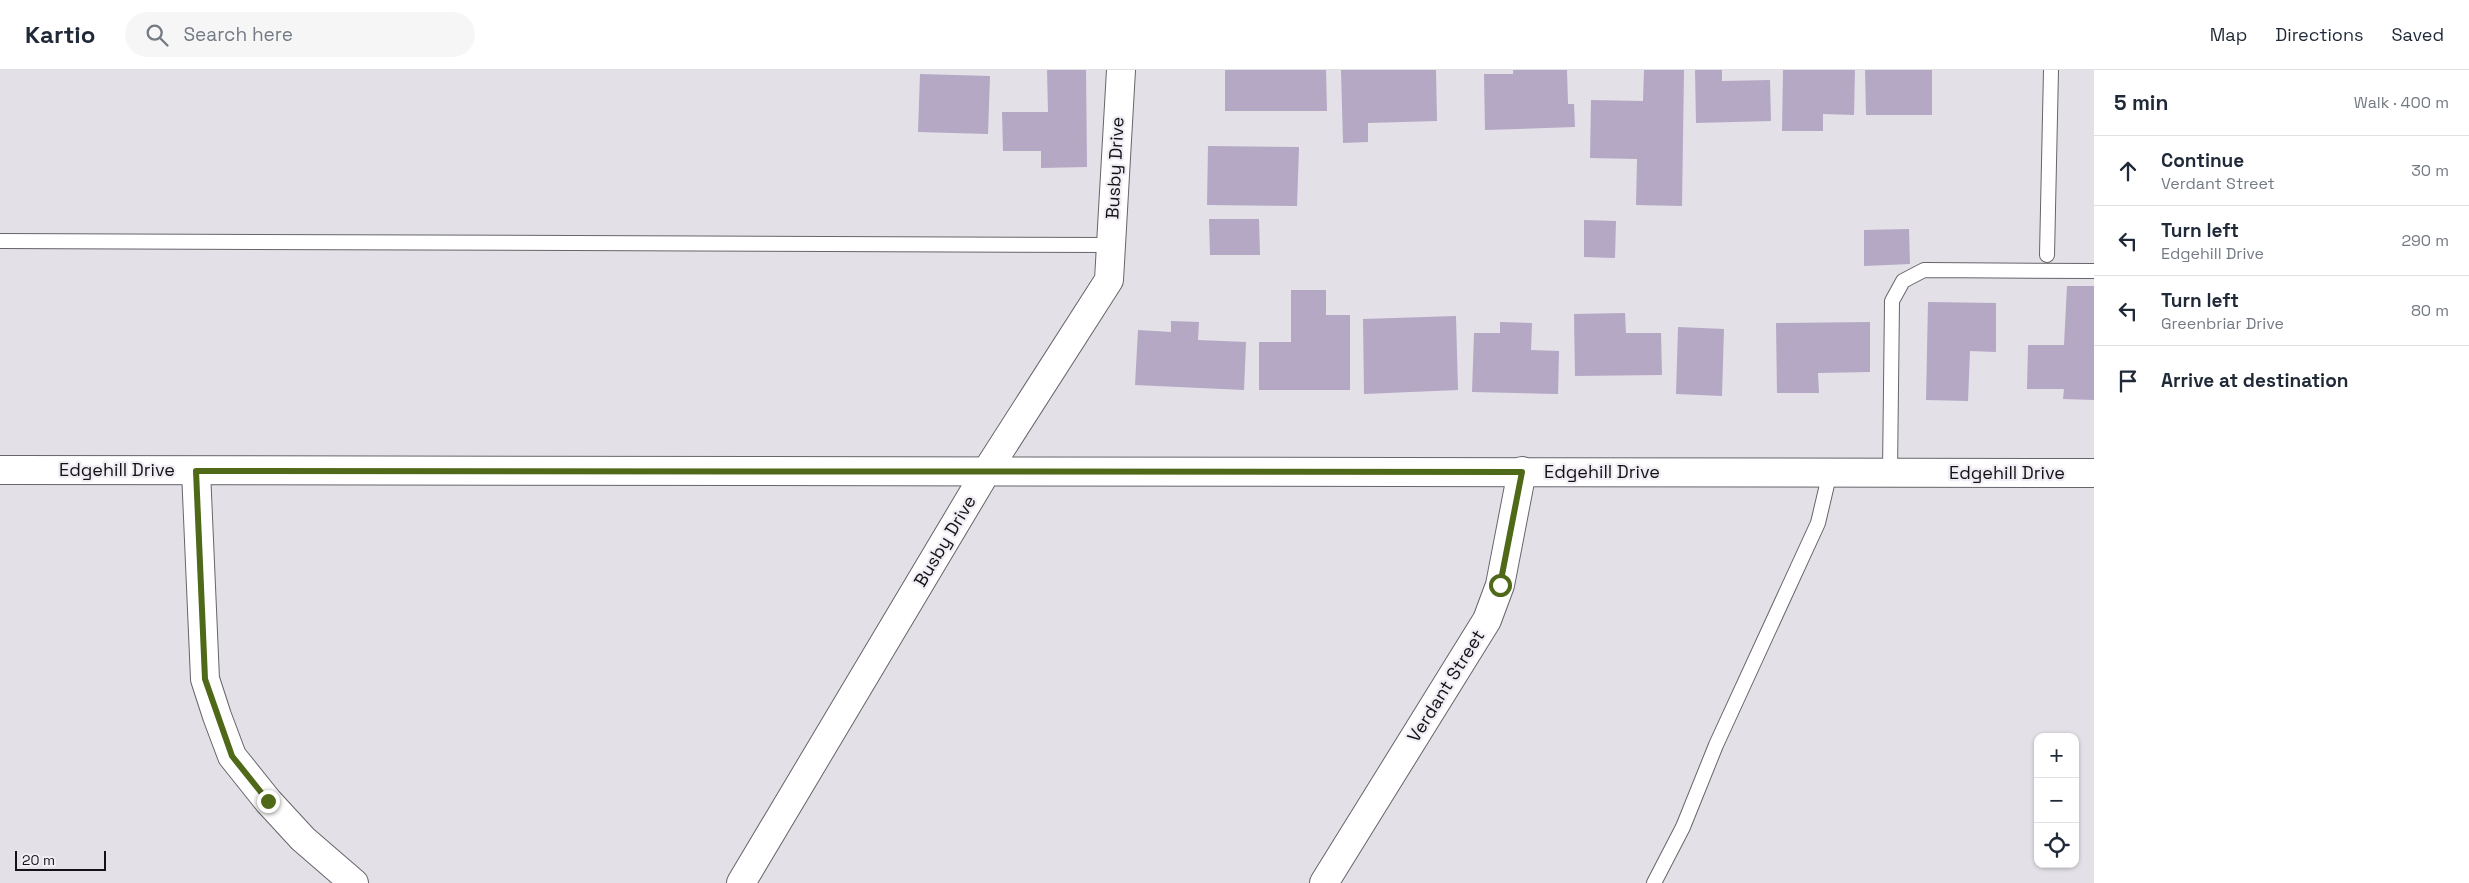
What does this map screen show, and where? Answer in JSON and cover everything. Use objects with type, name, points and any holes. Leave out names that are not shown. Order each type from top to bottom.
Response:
[{"type":"street","name":"Busby Drive","points":[[741,883],[986,472],[1109,280],[1121,70]]},
{"type":"street","name":"Edgehill Drive","points":[[0,470],[2094,473]]},
{"type":"street","points":[[196,471],[205,679],[232,756],[268,801],[303,839],[354,883]]},
{"type":"street","name":"Verdant Street","points":[[1324,883],[1487,620],[1500,585],[1522,472]]},
{"type":"lane","points":[[2047,255],[2051,70]]},
{"type":"lane","points":[[0,241],[1111,245]]},
{"type":"lane","points":[[1890,472],[1892,301],[1903,282],[1924,270],[2094,271]]},
{"type":"lane","points":[[1654,883],[1683,827],[1716,745],[1818,523],[1830,472]]},
{"type":"building","points":[[1047,70],[1086,70],[1087,167],[1041,168],[1041,151],[1003,151],[1002,112],[1048,112]]},
{"type":"building","points":[[1225,70],[1326,70],[1327,111],[1225,111]]},
{"type":"building","points":[[1341,70],[1436,70],[1437,121],[1368,123],[1368,142],[1343,143]]},
{"type":"building","points":[[1513,70],[1567,70],[1568,104],[1574,104],[1575,127],[1485,130],[1484,74],[1513,74]]},
{"type":"building","points":[[1644,70],[1684,70],[1682,206],[1636,205],[1637,159],[1590,158],[1591,100],[1643,101]]},
{"type":"building","points":[[1695,70],[1722,70],[1722,81],[1770,80],[1771,121],[1696,123]]},
{"type":"building","points":[[1783,70],[1855,70],[1854,115],[1823,114],[1823,131],[1782,131]]},
{"type":"building","points":[[1865,70],[1932,70],[1932,115],[1866,115]]},
{"type":"building","points":[[920,74],[990,76],[988,134],[918,132]]},
{"type":"building","points":[[1208,146],[1299,147],[1297,206],[1207,205]]},
{"type":"building","points":[[1209,219],[1259,219],[1260,255],[1210,255]]},
{"type":"building","points":[[1584,220],[1616,221],[1615,258],[1584,257]]},
{"type":"building","points":[[1909,229],[1910,264],[1864,266],[1864,230]]},
{"type":"building","points":[[2067,286],[2094,286],[2094,400],[2063,399],[2064,389],[2027,389],[2028,345],[2064,345]]},
{"type":"building","points":[[1291,290],[1326,290],[1326,315],[1350,315],[1350,390],[1259,390],[1259,342],[1291,342]]},
{"type":"building","points":[[1928,302],[1996,303],[1996,352],[1970,351],[1968,401],[1926,400]]},
{"type":"building","points":[[1625,313],[1626,333],[1661,333],[1662,375],[1575,376],[1574,314]]},
{"type":"building","points":[[1456,316],[1458,390],[1364,394],[1363,319]]},
{"type":"building","points":[[1171,321],[1199,322],[1198,340],[1246,342],[1244,390],[1135,385],[1138,330],[1171,332]]},
{"type":"building","points":[[1500,322],[1532,323],[1531,350],[1559,351],[1558,394],[1472,392],[1474,333],[1500,333]]},
{"type":"building","points":[[1870,322],[1870,372],[1818,373],[1819,393],[1777,393],[1776,323]]},
{"type":"building","points":[[1678,327],[1724,329],[1722,396],[1676,394]]},
{"type":"route","points":[[268,801],[232,756],[205,679],[196,471],[1522,472],[1500,585]]}]
